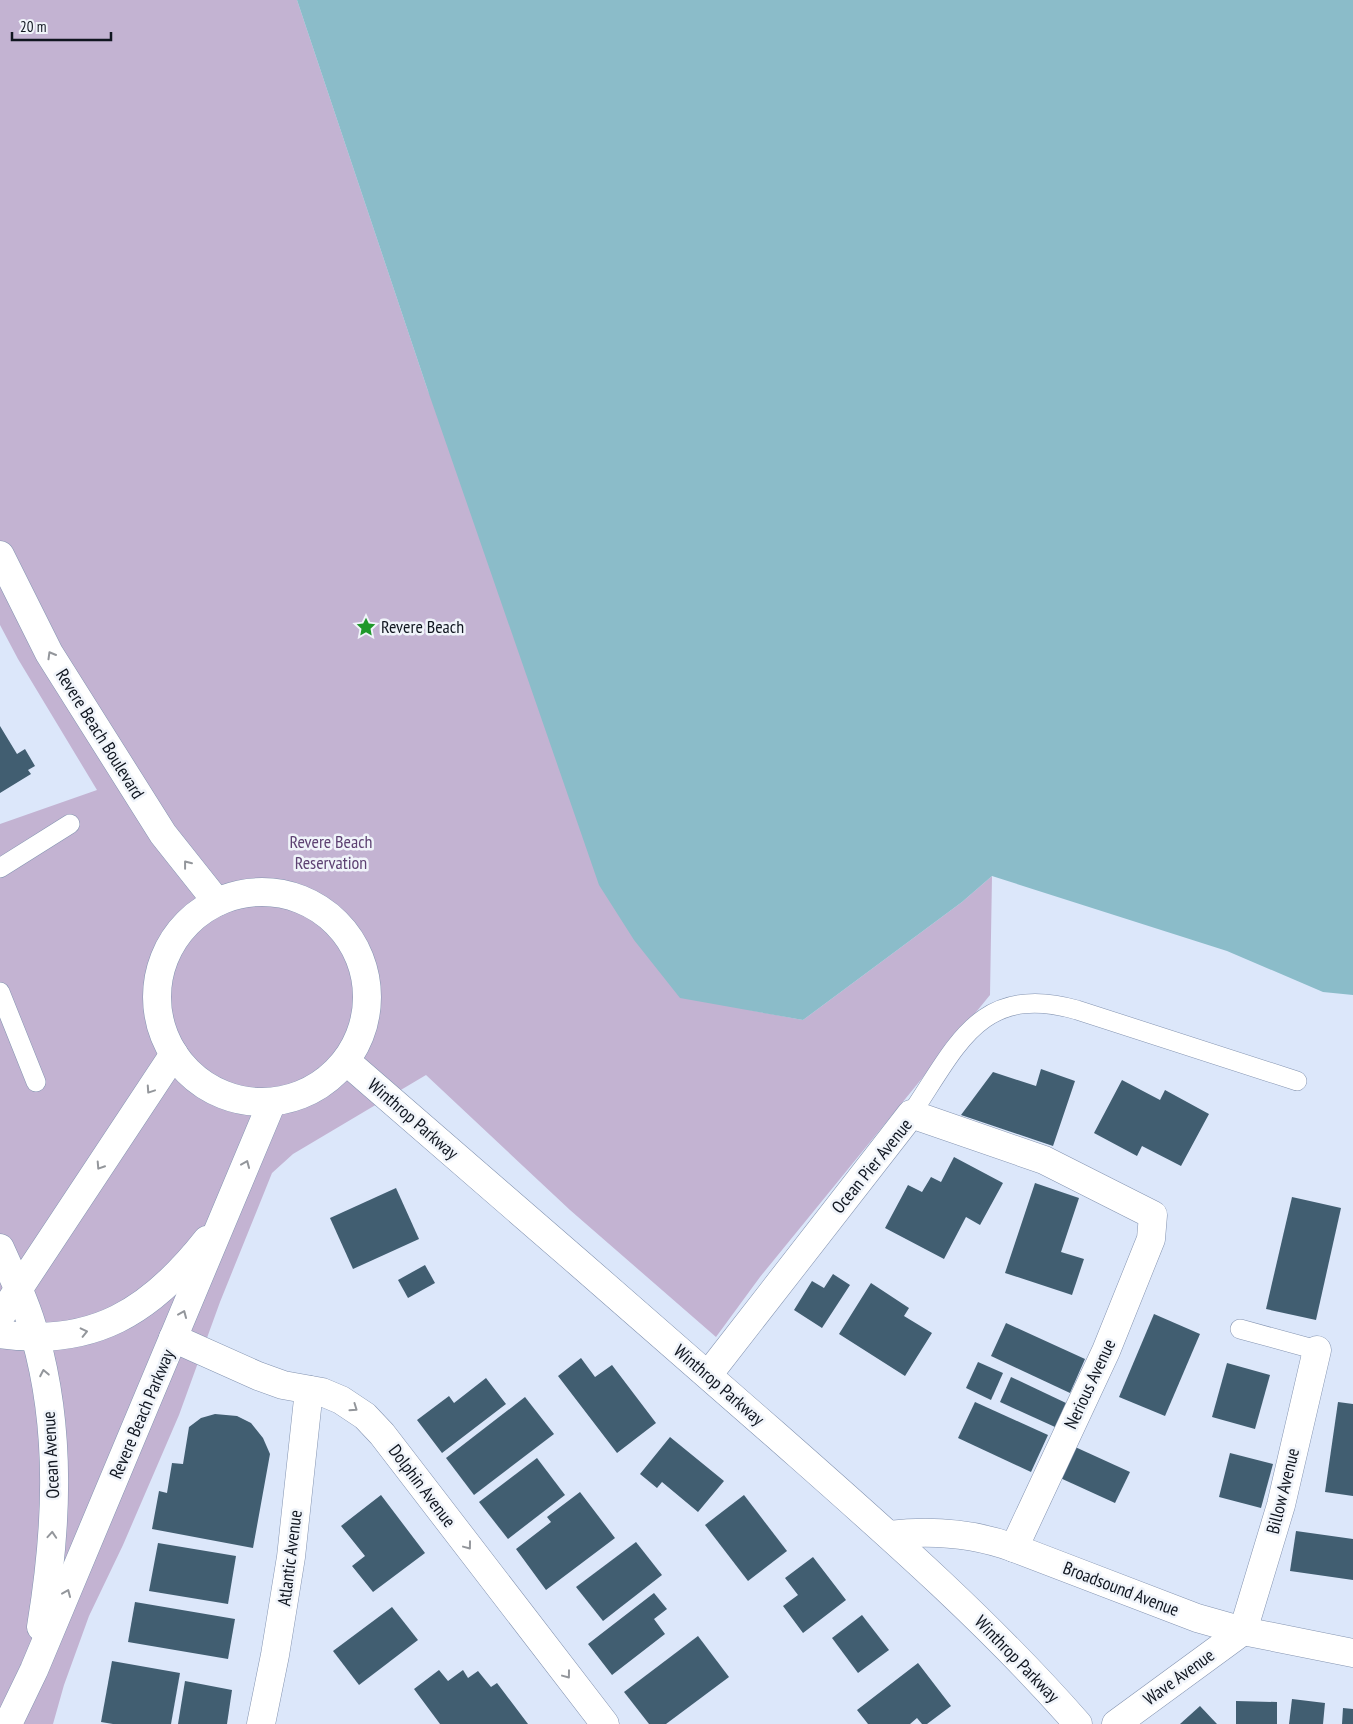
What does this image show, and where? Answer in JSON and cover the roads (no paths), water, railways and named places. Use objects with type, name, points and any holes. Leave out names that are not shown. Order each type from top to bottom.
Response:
[{"type":"main road","name":"Revere Beach Boulevard","points":[[0,555],[49,653],[163,834],[217,902]]},
{"type":"main road","points":[[268,892],[290,896],[315,906],[337,924],[353,944],[363,968],[367,993],[361,1034],[346,1061],[334,1075],[318,1087],[291,1099],[272,1102],[242,1100],[222,1094],[203,1084],[190,1074],[174,1054],[161,1027],[158,988],[161,968],[170,946],[180,932],[196,916],[217,902],[240,895],[268,892]]},
{"type":"main road","points":[[0,1317],[174,1054]]},
{"type":"main road","name":"Winthrop Parkway","points":[[346,1061],[708,1375],[889,1535],[992,1632],[1078,1724]]},
{"type":"main road","name":"Revere Beach Parkway","points":[[8,1724],[34,1670],[272,1102]]},
{"type":"main road","name":"Ocean Pier Avenue","points":[[708,1375],[911,1114],[1051,1163],[1153,1215]]},
{"type":"main road","name":"Nerious Avenue","points":[[1014,1548],[1106,1351],[1150,1244],[1153,1215]]},
{"type":"main road","points":[[0,1334],[36,1336],[74,1334],[91,1330],[122,1317],[151,1297],[173,1277],[223,1220]]},
{"type":"main road","name":"Ocean Avenue","points":[[0,1248],[19,1288],[36,1336],[50,1414],[54,1454],[55,1493],[48,1582],[34,1670]]},
{"type":"main road","name":"Dolphin Avenue","points":[[173,1338],[258,1376],[283,1385],[322,1392],[341,1400],[364,1416],[382,1434],[605,1724]]},
{"type":"main road","name":"Billow Avenue","points":[[1242,1631],[1281,1505],[1317,1350]]},
{"type":"main road","name":"Atlantic Avenue","points":[[261,1724],[289,1572],[309,1390]]},
{"type":"main road","name":"Broadsound Avenue","points":[[889,1535],[944,1532],[986,1540],[1014,1548],[1172,1610],[1242,1631],[1353,1653]]},
{"type":"main road","name":"Wave Avenue","points":[[1116,1724],[1242,1631]]},
{"type":"main road","points":[[22,1724],[34,1670]]},
{"type":"lane","points":[[0,868],[70,824]]},
{"type":"lane","points":[[0,992],[36,1082]]},
{"type":"lane","points":[[911,1114],[956,1046],[972,1028],[987,1015],[997,1010],[1024,1004],[1052,1004],[1077,1010],[1297,1081]]},
{"type":"lane","points":[[1240,1329],[1317,1350]]},
{"type":"water","points":[[297,0],[1353,0],[1353,995],[1323,992],[1227,951],[992,876],[962,902],[803,1020],[680,998],[634,940],[599,885],[428,391]]},
{"type":"place","name":"Revere Beach","points":[[366,627]]},
{"type":"park label","name":"Revere Beach Reservation","points":[[331,852]]}]
